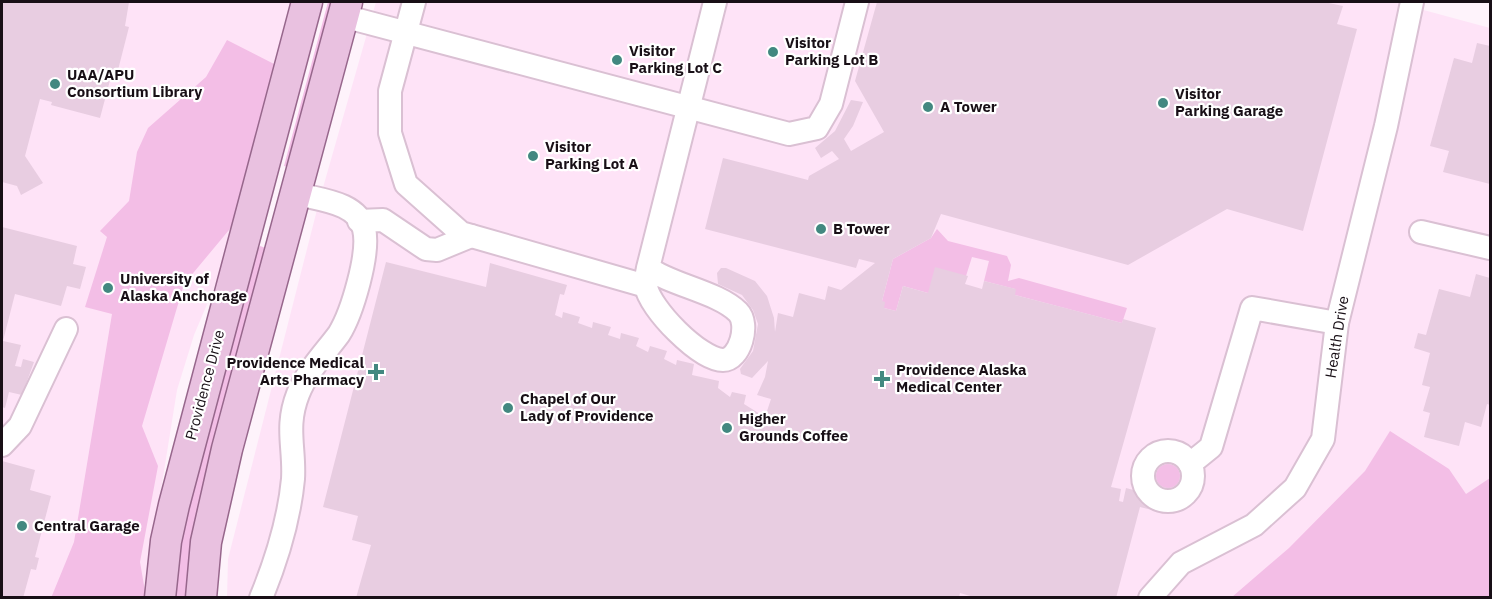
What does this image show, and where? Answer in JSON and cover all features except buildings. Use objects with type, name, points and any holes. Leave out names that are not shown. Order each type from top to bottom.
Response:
[{"type":"main road","name":"Providence Drive","points":[[160,597],[166,542],[174,505],[307,2]]},
{"type":"main road","points":[[201,597],[206,542],[227,449],[345,9]]},
{"type":"lane","points":[[414,2],[390,91],[390,133],[406,184],[461,233],[647,277],[715,2]]},
{"type":"lane","points":[[345,9],[407,32],[789,134],[817,128],[831,104],[857,2]]},
{"type":"lane","name":"Health Drive","points":[[1150,597],[1181,563],[1254,525],[1295,488],[1323,439],[1337,323],[1386,126],[1412,2]]},
{"type":"lane","points":[[261,597],[276,561],[288,517],[293,476],[289,430],[298,393],[318,360],[340,332],[351,305],[364,257],[364,228],[352,211],[336,203],[294,193]]},
{"type":"lane","points":[[359,221],[383,220],[426,249],[437,249],[471,236]]},
{"type":"lane","points":[[1421,232],[1491,248]]},
{"type":"lane","points":[[1190,464],[1211,447],[1252,308],[1337,323]]},
{"type":"lane","points":[[2,445],[20,426],[66,329]]},
{"type":"shaded area","name":"University of Alaska Anchorage","points":[[2,2],[294,2],[222,269],[194,335],[177,390],[155,527],[148,597],[2,597]]},
{"type":"shaded area","points":[[328,2],[334,2],[288,167],[284,166]]},
{"type":"shaded area","name":"Providence Alaska Medical Center","points":[[376,2],[1394,2],[1490,28],[1490,597],[227,598],[228,559],[320,198]]},
{"type":"shaded area","points":[[227,40],[278,66],[234,224],[184,284],[142,426],[158,466],[140,562],[146,597],[51,598],[74,542],[112,314],[85,307],[107,237],[100,231],[129,201],[137,152],[148,128],[206,77]]},
{"type":"shaded area","points":[[937,229],[948,241],[1007,256],[1011,265],[1008,281],[1019,278],[1127,308],[1122,323],[1015,295],[1015,289],[984,281],[989,261],[972,257],[966,276],[928,293],[903,286],[896,311],[884,308],[882,301],[893,259],[931,238]]},
{"type":"shaded area","points":[[260,246],[266,248],[195,519],[187,597],[174,598],[190,477],[247,272]]},
{"type":"shaded area","points":[[1390,431],[1449,469],[1466,494],[1490,478],[1490,597],[1232,597],[1289,548],[1365,471]]},
{"type":"shaded area","points":[[1168,464],[1177,467],[1180,476],[1177,485],[1168,488],[1159,485],[1156,476],[1159,467]]},
{"type":"place","name":"Visitor Parking Lot B","points":[[773,52]]},
{"type":"place","name":"Visitor Parking Lot C","points":[[617,60]]},
{"type":"place","name":"UAA/APU Consortium Library","points":[[55,84]]},
{"type":"place","name":"Visitor Parking Garage","points":[[1163,103]]},
{"type":"place","name":"A Tower","points":[[928,107]]},
{"type":"place","name":"Visitor Parking Lot A","points":[[533,156]]},
{"type":"place","name":"B Tower","points":[[821,229]]},
{"type":"place","name":"University of Alaska Anchorage","points":[[108,288]]},
{"type":"place","name":"Providence Medical Arts Pharmacy","points":[[376,372]]},
{"type":"place","name":"Providence Alaska Medical Center","points":[[882,379]]},
{"type":"place","name":"Chapel of Our Lady of Providence","points":[[508,408]]},
{"type":"place","name":"Higher Grounds Coffee","points":[[727,428]]},
{"type":"place","name":"Central Garage","points":[[22,526]]}]
